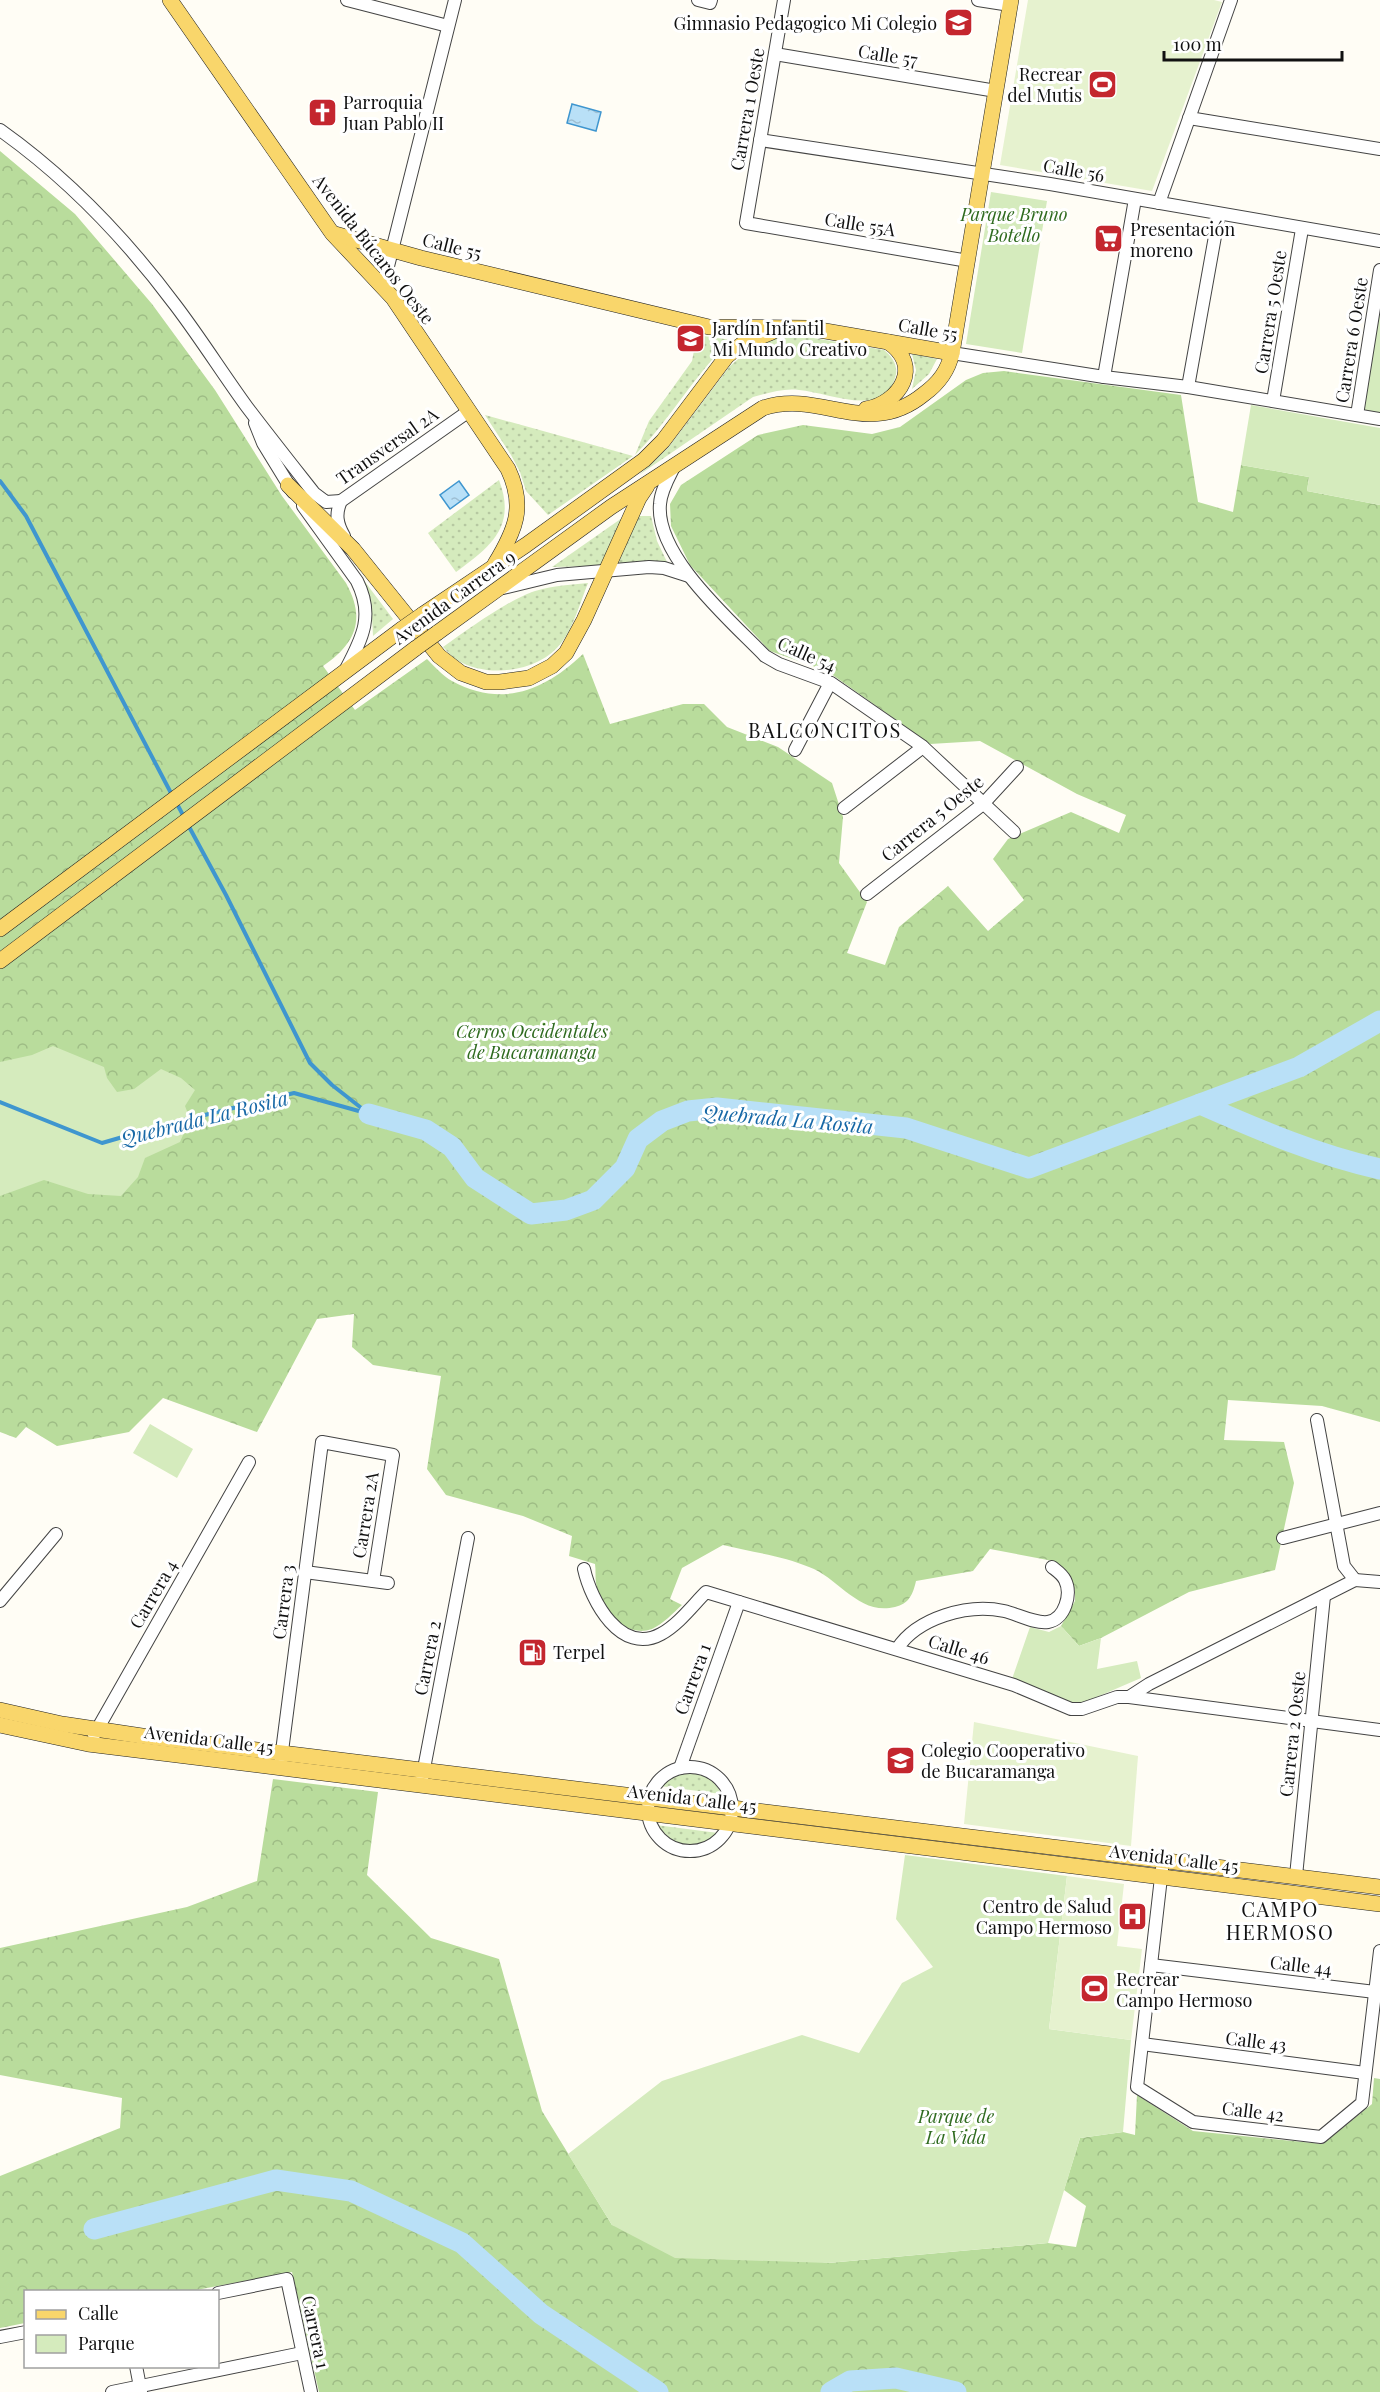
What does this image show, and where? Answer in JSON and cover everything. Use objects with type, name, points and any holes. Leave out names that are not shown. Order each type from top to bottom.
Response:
[{"type":"main road","name":"Avenida Búcaros Oeste","points":[[170,0],[333,233],[393,298],[508,469],[517,492],[517,518],[514,530],[495,564]]},
{"type":"main road","name":"Avenida Carrera 9","points":[[0,961],[416,648],[676,464],[741,421],[763,408],[775,405],[799,404],[848,413],[883,414],[912,404],[928,391],[944,374],[952,353],[1010,3]]},
{"type":"main road","name":"Calle 55","points":[[333,233],[392,251],[709,327],[808,328],[952,353]]},
{"type":"main road","name":"Avenida Carrera 9","points":[[0,929],[402,629],[525,545],[652,453],[716,368],[734,350],[751,339],[786,327]]},
{"type":"main road","points":[[848,413],[875,408],[887,402],[902,384],[906,368],[904,357],[899,349],[888,342]]},
{"type":"main road","points":[[288,485],[353,549],[439,656],[461,673],[493,682],[529,678],[559,660],[573,643],[639,498],[651,482]]},
{"type":"main road","name":"Avenida Calle 45","points":[[0,1710],[97,1730],[280,1760]]},
{"type":"main road","name":"Avenida Calle 45","points":[[0,1725],[88,1744],[280,1760],[422,1777],[650,1797],[1380,1887]]},
{"type":"main road","name":"Avenida Calle 45","points":[[422,1777],[647,1812],[1380,1904]]},
{"type":"street","points":[[347,0],[448,26]]},
{"type":"street","points":[[383,286],[455,0]]},
{"type":"street","points":[[698,0],[711,2]]},
{"type":"street","name":"Carrera 1 Oeste","points":[[746,223],[784,0]]},
{"type":"street","points":[[978,0],[1010,3]]},
{"type":"street","points":[[1159,203],[1231,0]]},
{"type":"street","name":"Calle 57","points":[[775,54],[996,91]]},
{"type":"street","points":[[1189,118],[1380,149]]},
{"type":"street","points":[[0,130],[40,160],[114,230],[174,304],[248,407],[314,493],[326,502],[340,501]]},
{"type":"street","name":"Calle 56","points":[[760,140],[1135,199],[1380,241]]},
{"type":"street","points":[[1104,377],[1135,199]]},
{"type":"street","points":[[1188,387],[1219,214]]},
{"type":"street","name":"Calle 55A","points":[[746,223],[968,261]]},
{"type":"street","name":"Carrera 5 Oeste","points":[[1273,401],[1302,229]]},
{"type":"street","name":"Carrera 6 Oeste","points":[[1357,416],[1380,270]]},
{"type":"street","name":"Calle 55","points":[[952,353],[1104,377],[1188,387],[1380,419]]},
{"type":"street","points":[[248,407],[263,443],[288,485],[364,594],[367,608],[361,639],[340,675]]},
{"type":"street","name":"Transversal 2A","points":[[353,549],[338,524],[336,514],[340,501],[469,411]]},
{"type":"street","points":[[676,464],[663,491],[660,518],[667,542],[690,577]]},
{"type":"street","name":"Calle 54","points":[[498,589],[557,575],[657,567],[690,577],[765,656],[779,664],[830,683],[923,747],[1014,832]]},
{"type":"street","points":[[795,750],[830,683]]},
{"type":"street","points":[[844,808],[923,747]]},
{"type":"street","name":"Carrera 5 Oeste","points":[[867,894],[983,804],[1017,767]]},
{"type":"street","points":[[1317,1420],[1344,1566],[1355,1580]]},
{"type":"street","name":"Carrera 2A","points":[[322,1442],[393,1455],[373,1581]]},
{"type":"street","name":"Carrera 3","points":[[280,1760],[322,1442]]},
{"type":"street","name":"Carrera 4","points":[[88,1744],[249,1462]]},
{"type":"street","points":[[1283,1538],[1380,1513]]},
{"type":"street","points":[[0,1601],[56,1534]]},
{"type":"street","name":"Carrera 2","points":[[422,1777],[468,1538]]},
{"type":"street","points":[[897,1649],[904,1638],[924,1624],[972,1610],[996,1610],[1040,1622],[1052,1621],[1061,1614],[1068,1596],[1065,1580],[1052,1568]]},
{"type":"street","name":"Calle 46","points":[[584,1569],[593,1596],[611,1622],[625,1635],[637,1639],[652,1637],[670,1628],[706,1592],[1014,1685],[1071,1709],[1082,1709],[1117,1697],[1129,1697],[1380,1730]]},
{"type":"street","points":[[305,1572],[388,1583]]},
{"type":"street","points":[[1129,1697],[1149,1684],[1355,1580],[1380,1582]]},
{"type":"street","name":"Carrera 2 Oeste","points":[[1296,1876],[1324,1596]]},
{"type":"street","name":"Carrera 1","points":[[680,1768],[739,1602]]},
{"type":"street","points":[[691,1767],[711,1773],[727,1788],[732,1807],[730,1823],[720,1840],[699,1851],[677,1850],[660,1839],[649,1822],[647,1812],[650,1797],[660,1779],[680,1768],[691,1767]]},
{"type":"street","points":[[1142,2044],[1163,1860]]},
{"type":"street","points":[[1365,2073],[1380,1951]]},
{"type":"street","name":"Calle 44","points":[[1151,1965],[1375,1992]]},
{"type":"street","name":"Calle 43","points":[[1142,2044],[1365,2073]]},
{"type":"street","name":"Calle 42","points":[[1142,2044],[1137,2087],[1192,2122],[1321,2137],[1362,2103],[1365,2073]]},
{"type":"street","name":"Carrera 1","points":[[219,2293],[287,2279],[311,2392]]},
{"type":"street","points":[[0,2337],[24,2332]]},
{"type":"street","points":[[112,2392],[140,2389],[302,2353]]},
{"type":"street","points":[[136,2368],[140,2389]]},
{"type":"green space","name":"Recrear del Mutis","points":[[1028,0],[1214,0],[1222,2],[1152,191],[1000,165]]},
{"type":"green space","name":"Cerros Occidentales de Bucaramanga","points":[[0,151],[75,214],[152,304],[215,390],[282,496],[346,583],[355,608],[354,630],[343,649],[323,666],[355,710],[427,659],[452,681],[470,689],[505,694],[522,692],[538,686],[553,678],[583,654],[610,724],[683,704],[704,704],[727,727],[778,747],[832,783],[843,817],[839,863],[867,902],[847,953],[885,965],[899,927],[948,886],[988,931],[1024,900],[993,859],[1008,839],[1071,812],[1119,833],[1126,815],[1077,794],[980,741],[930,744],[827,671],[770,651],[690,565],[671,526],[670,504],[681,485],[758,435],[803,425],[872,434],[900,427],[966,380],[983,373],[1004,371],[1181,395],[1198,502],[1233,512],[1241,465],[1309,477],[1307,491],[1380,505],[1380,1422],[1322,1406],[1228,1400],[1224,1440],[1284,1442],[1294,1483],[1275,1570],[1189,1592],[1101,1638],[1079,1646],[1061,1626],[1075,1601],[1075,1590],[1067,1572],[1053,1561],[990,1549],[973,1571],[916,1581],[907,1601],[900,1606],[882,1608],[860,1601],[820,1572],[799,1563],[723,1545],[682,1568],[670,1599],[682,1605],[652,1629],[632,1630],[615,1619],[603,1602],[596,1583],[595,1564],[569,1556],[572,1536],[523,1516],[446,1495],[427,1469],[441,1376],[373,1365],[352,1347],[354,1314],[317,1319],[257,1432],[163,1398],[129,1432],[57,1446],[26,1427],[16,1438],[0,1432]]},
{"type":"green space","name":"Parque Bruno Botello","points":[[991,192],[1047,201],[1022,353],[966,344]]},
{"type":"green space","points":[[1380,305],[1380,414],[1362,410]]},
{"type":"green space","points":[[697,335],[731,340],[705,368],[660,427],[635,455],[649,421],[692,361]]},
{"type":"green space","points":[[796,335],[884,350],[896,366],[895,378],[889,390],[879,397],[867,400],[853,400],[793,390],[776,391],[753,397],[639,475],[668,448],[730,366],[763,341]]},
{"type":"green space","points":[[912,354],[937,359],[929,374],[912,389],[916,370]]},
{"type":"green space","points":[[1251,405],[1380,428],[1380,505],[1307,491],[1309,477],[1241,465]]},
{"type":"green space","points":[[485,415],[633,456],[548,515],[526,491],[511,455]]},
{"type":"green space","points":[[499,480],[504,496],[505,511],[497,534],[480,554],[456,572],[428,533]]},
{"type":"green space","points":[[639,516],[651,516],[657,541],[668,564],[618,564]]},
{"type":"green space","points":[[622,518],[600,566],[552,567]]},
{"type":"green space","points":[[338,546],[393,619],[373,636],[371,607],[365,587]]},
{"type":"green space","points":[[588,583],[562,642],[541,660],[527,666],[498,671],[470,666],[451,656],[443,647],[495,612],[527,594],[565,585]]},
{"type":"green space","points":[[53,1046],[104,1067],[107,1078],[117,1092],[134,1089],[161,1069],[181,1078],[195,1090],[185,1106],[190,1119],[180,1142],[145,1158],[138,1177],[121,1196],[88,1194],[44,1180],[0,1196],[0,1062],[32,1055]]},
{"type":"green space","points":[[150,1424],[193,1449],[177,1478],[133,1453]]},
{"type":"green space","points":[[1061,1626],[1079,1646],[1101,1638],[1097,1669],[1137,1661],[1141,1678],[1083,1703],[1056,1699],[1012,1679],[1030,1627],[1049,1632]]},
{"type":"green space","points":[[974,1722],[1138,1756],[1131,1846],[964,1824]]},
{"type":"green space","points":[[685,1772],[707,1777],[721,1794],[660,1786],[674,1775]]},
{"type":"green space","points":[[273,1779],[378,1792],[367,1875],[431,1938],[499,1959],[542,2111],[612,2225],[828,2263],[1048,2243],[1076,2247],[1086,2206],[1064,2190],[1080,2138],[1123,2132],[1135,2135],[1137,2095],[1193,2131],[1323,2144],[1372,2104],[1374,2078],[1380,2079],[1380,2392],[319,2392],[292,2272],[196,2290],[24,2290],[24,2323],[0,2328],[0,2176],[120,2128],[122,2098],[0,2075],[0,1948],[187,1907],[257,1881]]},
{"type":"green space","points":[[656,1825],[718,1833],[701,1844],[684,1847],[668,1841]]},
{"type":"green space","name":"Parque de La Vida","points":[[905,1855],[1067,1876],[1049,2029],[1131,2040],[1123,2132],[1080,2138],[1048,2243],[828,2263],[675,2258],[612,2225],[568,2154],[662,2081],[802,2035],[859,2053],[902,1983],[933,1967],[896,1919]]},
{"type":"green space","name":"Recrear Campo Hermoso","points":[[1067,1876],[1124,1884],[1117,1946],[1142,1949],[1131,2040],[1049,2029]]},
{"type":"water","points":[[572,104],[601,112],[596,131],[567,123]]},
{"type":"water","points":[[459,481],[469,495],[450,509],[440,495]]},
{"type":"waterway","points":[[0,481],[26,516],[172,795]]},
{"type":"waterway","points":[[176,802],[184,817]]},
{"type":"waterway","points":[[187,823],[226,895],[310,1063],[332,1085],[369,1114]]},
{"type":"waterway","name":"Quebrada La Rosita","points":[[369,1114],[426,1130],[452,1147],[475,1178],[531,1214],[566,1210],[593,1200],[625,1168],[638,1139],[662,1121],[688,1111],[717,1108],[906,1128],[1029,1168],[1299,1067],[1380,1021]]},
{"type":"waterway","name":"Quebrada La Rosita","points":[[0,1102],[102,1143],[294,1093],[366,1113]]},
{"type":"waterway","points":[[1200,1104],[1311,1149],[1380,1169]]},
{"type":"waterway","points":[[94,2229],[276,2180],[351,2191],[462,2243],[541,2314],[658,2392]]},
{"type":"waterway","points":[[831,2392],[850,2381],[896,2378],[956,2392]]},
{"type":"place","name":"Gimnasio Pedagogico Mi Colegio","points":[[958,23]]},
{"type":"place","name":"Recrear del Mutis","points":[[1103,84]]},
{"type":"place","name":"Parroquia Juan Pablo II","points":[[322,112]]},
{"type":"place","name":"Presentación moreno","points":[[1109,239]]},
{"type":"place","name":"Jardín Infantil Mi Mundo Creativo","points":[[691,338]]},
{"type":"place","name":"Terpel","points":[[532,1652]]},
{"type":"place","name":"Colegio Cooperativo de Bucaramanga","points":[[900,1760]]},
{"type":"place","name":"Centro de Salud Campo Hermoso","points":[[1133,1916]]},
{"type":"place","name":"Recrear Campo Hermoso","points":[[1095,1989]]},
{"type":"district","name":"BALCONCITOS","points":[[825,729]]},
{"type":"district","name":"CAMPO HERMOSO","points":[[1280,1920]]}]
